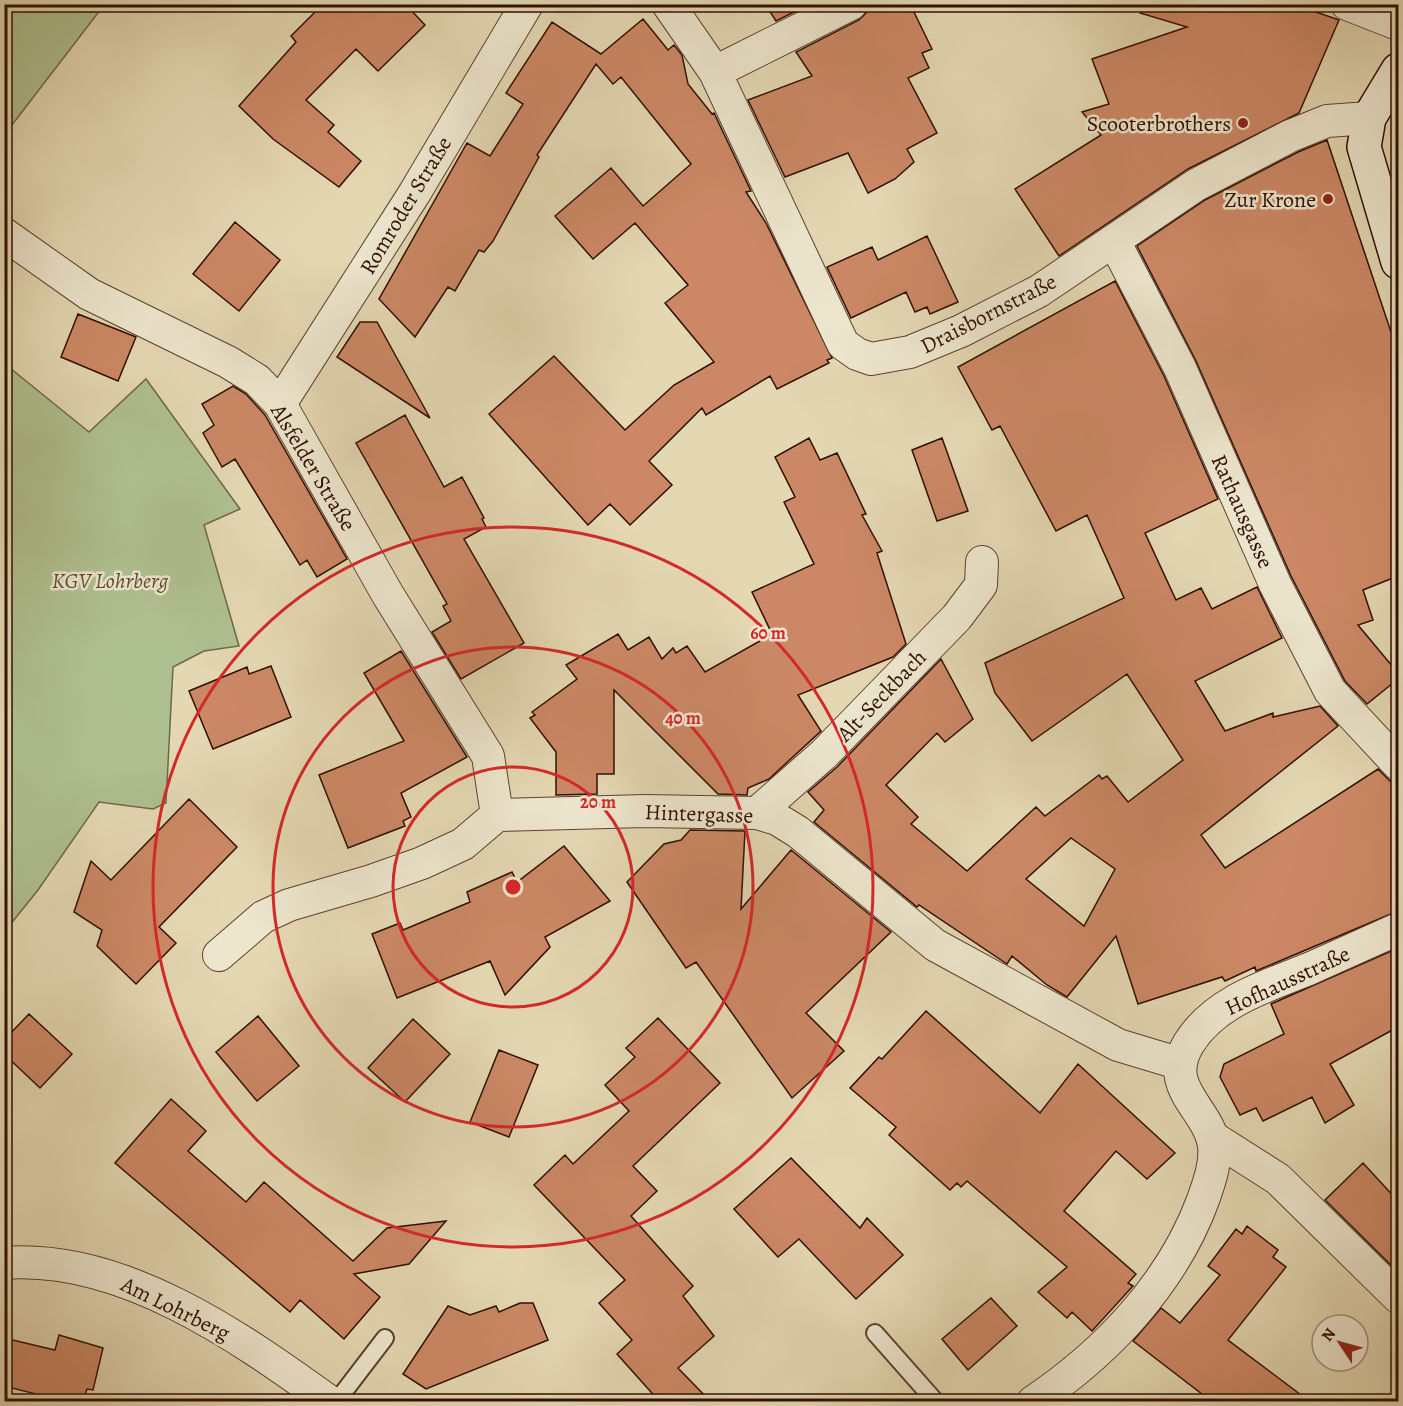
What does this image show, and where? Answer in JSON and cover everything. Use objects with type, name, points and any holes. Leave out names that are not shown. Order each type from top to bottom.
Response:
[{"type":"main road","points":[[1398,73],[1369,118],[1364,147],[1398,262]]},
{"type":"street","name":"Romroder Straße","points":[[280,404],[414,194],[528,4]]},
{"type":"street","name":"Draisbornstraße","points":[[668,4],[715,72],[843,344],[856,354],[871,360],[910,352],[961,331],[1039,291],[1196,186],[1290,136],[1327,121],[1369,118]]},
{"type":"street","points":[[715,72],[851,4]]},
{"type":"street","points":[[1347,4],[1398,24]]},
{"type":"street","name":"Alsfelder Straße","points":[[4,234],[89,294],[228,362],[257,380],[280,404],[388,595],[489,756],[497,815]]},
{"type":"street","name":"Rathausgasse","points":[[1114,241],[1180,368],[1275,584],[1330,691],[1398,764]]},
{"type":"street","name":"Alt-Seckbach","points":[[757,813],[824,754],[957,617],[981,585],[982,562]]},
{"type":"street","name":"Hintergasse","points":[[497,815],[645,811],[757,813],[777,819],[798,832],[935,945],[1118,1045],[1181,1064]]},
{"type":"street","points":[[219,955],[263,917],[289,905],[371,881],[422,863],[463,844],[497,815]]},
{"type":"street","name":"Hofhausstraße","points":[[1181,1064],[1189,1043],[1200,1028],[1227,1005],[1398,928]]},
{"type":"street","points":[[1181,1064],[1185,1092],[1212,1137],[1278,1179],[1398,1297]]},
{"type":"street","points":[[1033,1401],[1069,1377],[1099,1350],[1155,1287],[1177,1256],[1199,1212],[1213,1165],[1212,1137]]},
{"type":"street","name":"Am Lohrberg","points":[[4,1263],[36,1260],[111,1276],[185,1309],[259,1351],[330,1401]]},
{"type":"lane","points":[[875,1333],[936,1401]]},
{"type":"lane","points":[[336,1401],[385,1338]]},
{"type":"green space","points":[[4,5],[104,5],[5,134]]},
{"type":"green space","name":"KGV Lohrberg","points":[[5,364],[89,432],[146,379],[240,509],[204,525],[239,646],[204,651],[173,667],[166,803],[153,809],[99,802],[38,890],[5,931]]},
{"type":"building","points":[[323,4],[405,4],[425,25],[378,71],[356,49],[306,100],[334,125],[328,132],[361,161],[339,187],[273,139],[239,106],[296,42],[291,36]]},
{"type":"building","points":[[765,4],[810,4],[776,21]]},
{"type":"building","points":[[869,4],[910,4],[932,49],[922,53],[929,68],[908,78],[937,133],[907,149],[914,162],[895,179],[868,193],[848,153],[785,177],[748,100],[812,76],[796,52],[859,20],[866,13]]},
{"type":"building","points":[[1141,4],[1293,4],[1339,20],[1299,113],[1188,169],[1059,256],[1015,189],[1101,135],[1082,112],[1109,104],[1092,59],[1187,27],[1140,13]]},
{"type":"building","points":[[643,19],[668,50],[674,45],[682,55],[688,84],[712,114],[714,113],[751,191],[746,192],[766,223],[832,358],[827,360],[829,363],[777,389],[770,376],[706,415],[702,408],[649,461],[672,485],[630,525],[610,504],[588,525],[489,414],[554,356],[625,430],[674,385],[714,362],[665,303],[688,285],[635,223],[593,259],[555,216],[611,168],[643,206],[691,164],[621,77],[613,84],[596,64],[537,155],[539,157],[493,241],[484,252],[479,250],[455,291],[448,287],[415,337],[379,299],[467,143],[490,156],[523,104],[506,93],[552,22],[601,54]]},
{"type":"building","points":[[1327,140],[1398,353],[1398,576],[1363,590],[1373,620],[1358,625],[1398,673],[1398,679],[1367,704],[1345,681],[1291,576],[1196,361],[1137,246],[1205,200],[1298,152]]},
{"type":"building","points":[[235,222],[280,260],[239,311],[193,274]]},
{"type":"building","points":[[927,236],[958,302],[930,314],[927,307],[915,312],[906,292],[851,318],[827,267],[872,247],[878,260]]},
{"type":"building","points":[[1115,281],[1164,376],[1218,499],[1145,533],[1176,600],[1201,588],[1212,609],[1257,587],[1282,638],[1195,681],[1225,731],[1273,713],[1273,717],[1320,706],[1338,726],[1201,835],[1225,868],[1378,769],[1398,789],[1398,911],[1256,971],[1255,967],[1225,981],[1222,977],[1138,1004],[1116,936],[1067,997],[1047,985],[1012,956],[1007,964],[919,905],[917,907],[814,822],[824,810],[808,792],[837,767],[941,659],[973,719],[945,742],[937,733],[886,785],[918,817],[911,824],[967,871],[1036,807],[1045,816],[1099,775],[1102,779],[1107,776],[1128,802],[1183,760],[1127,674],[1032,741],[995,693],[985,663],[1124,598],[1087,515],[1056,531],[1000,426],[992,430],[958,367]],"holes":[[[1071,838],[1115,869],[1084,926],[1026,879]]]},
{"type":"building","points":[[78,314],[136,337],[118,381],[61,357]]},
{"type":"building","points":[[360,322],[377,322],[430,418],[337,357]]},
{"type":"building","points":[[233,386],[246,394],[265,415],[347,559],[317,577],[307,560],[300,565],[235,459],[222,467],[203,433],[214,425],[202,404]]},
{"type":"building","points":[[405,415],[444,487],[462,477],[484,518],[482,519],[486,527],[464,539],[524,643],[461,679],[432,632],[451,621],[443,606],[447,604],[356,443]]},
{"type":"building","points":[[809,438],[820,460],[837,453],[866,514],[862,515],[882,551],[877,553],[906,644],[893,657],[798,695],[821,731],[769,779],[748,788],[747,795],[718,794],[614,690],[614,774],[597,774],[597,794],[556,795],[556,752],[530,718],[535,715],[532,712],[577,679],[566,665],[618,634],[628,650],[649,637],[662,659],[673,648],[676,653],[687,646],[705,672],[772,634],[752,592],[814,564],[784,502],[795,497],[775,457]]},
{"type":"building","points":[[942,438],[968,511],[937,521],[912,450]]},
{"type":"building","points":[[401,651],[467,757],[401,793],[411,817],[403,821],[405,826],[348,848],[319,775],[404,741],[364,673]]},
{"type":"building","points":[[271,666],[291,717],[213,749],[189,691],[247,667],[249,674]]},
{"type":"building","points":[[189,799],[237,847],[159,927],[176,943],[136,984],[97,946],[102,930],[74,912],[91,861],[111,880]]},
{"type":"building","points":[[690,830],[745,831],[741,909],[791,850],[891,932],[806,1013],[844,1051],[792,1098],[696,962],[686,968],[627,882],[664,844],[681,840]]},
{"type":"building","points":[[564,846],[610,901],[545,937],[550,947],[505,995],[490,961],[397,998],[372,934],[400,923],[403,930],[470,902],[467,892],[512,872],[517,882]]},
{"type":"building","points":[[1398,948],[1398,1027],[1330,1064],[1354,1105],[1325,1123],[1312,1097],[1263,1121],[1256,1108],[1240,1115],[1220,1077],[1224,1064],[1284,1034],[1271,1004]]},
{"type":"building","points":[[926,1011],[1040,1113],[1078,1064],[1175,1153],[1147,1179],[1116,1151],[1064,1211],[1136,1274],[1128,1283],[1133,1286],[1092,1331],[1072,1312],[1067,1318],[1038,1292],[1067,1267],[967,1181],[961,1187],[957,1183],[950,1190],[889,1135],[896,1127],[850,1088],[879,1057],[882,1059]]},
{"type":"building","points":[[29,1014],[72,1054],[40,1088],[4,1054],[4,1040]]},
{"type":"building","points":[[258,1016],[299,1066],[257,1101],[216,1052]]},
{"type":"building","points":[[658,1018],[720,1083],[633,1166],[657,1191],[631,1216],[693,1286],[683,1296],[714,1336],[678,1368],[710,1401],[659,1401],[617,1354],[632,1340],[599,1303],[625,1280],[534,1185],[565,1155],[573,1164],[629,1111],[605,1085],[635,1057],[626,1048]]},
{"type":"building","points":[[413,1019],[450,1054],[405,1102],[368,1068]]},
{"type":"building","points":[[499,1050],[538,1065],[509,1137],[470,1122]]},
{"type":"building","points":[[171,1099],[206,1131],[188,1151],[246,1202],[264,1182],[353,1261],[387,1228],[446,1221],[409,1264],[354,1274],[380,1297],[344,1339],[300,1300],[290,1312],[115,1163]]},
{"type":"building","points":[[791,1158],[860,1228],[867,1218],[903,1255],[856,1299],[799,1239],[778,1257],[734,1209]]},
{"type":"building","points":[[1363,1163],[1398,1201],[1398,1272],[1325,1200]]},
{"type":"building","points":[[1247,1226],[1278,1250],[1273,1257],[1286,1267],[1228,1340],[1309,1401],[1211,1401],[1133,1341],[1161,1308],[1180,1323],[1220,1275],[1208,1266],[1236,1229],[1242,1234]]},
{"type":"building","points":[[991,1298],[1017,1326],[968,1370],[942,1339]]},
{"type":"building","points":[[520,1303],[533,1303],[548,1340],[426,1389],[403,1374],[448,1306],[470,1315],[496,1306],[499,1312]]},
{"type":"building","points":[[59,1335],[103,1348],[93,1390],[87,1389],[83,1401],[43,1401],[44,1396],[4,1386],[4,1338],[55,1350]]},
{"type":"place","name":"Scooterbrothers","points":[[1243,123]]},
{"type":"place","name":"Zur Krone","points":[[1328,199]]}]
